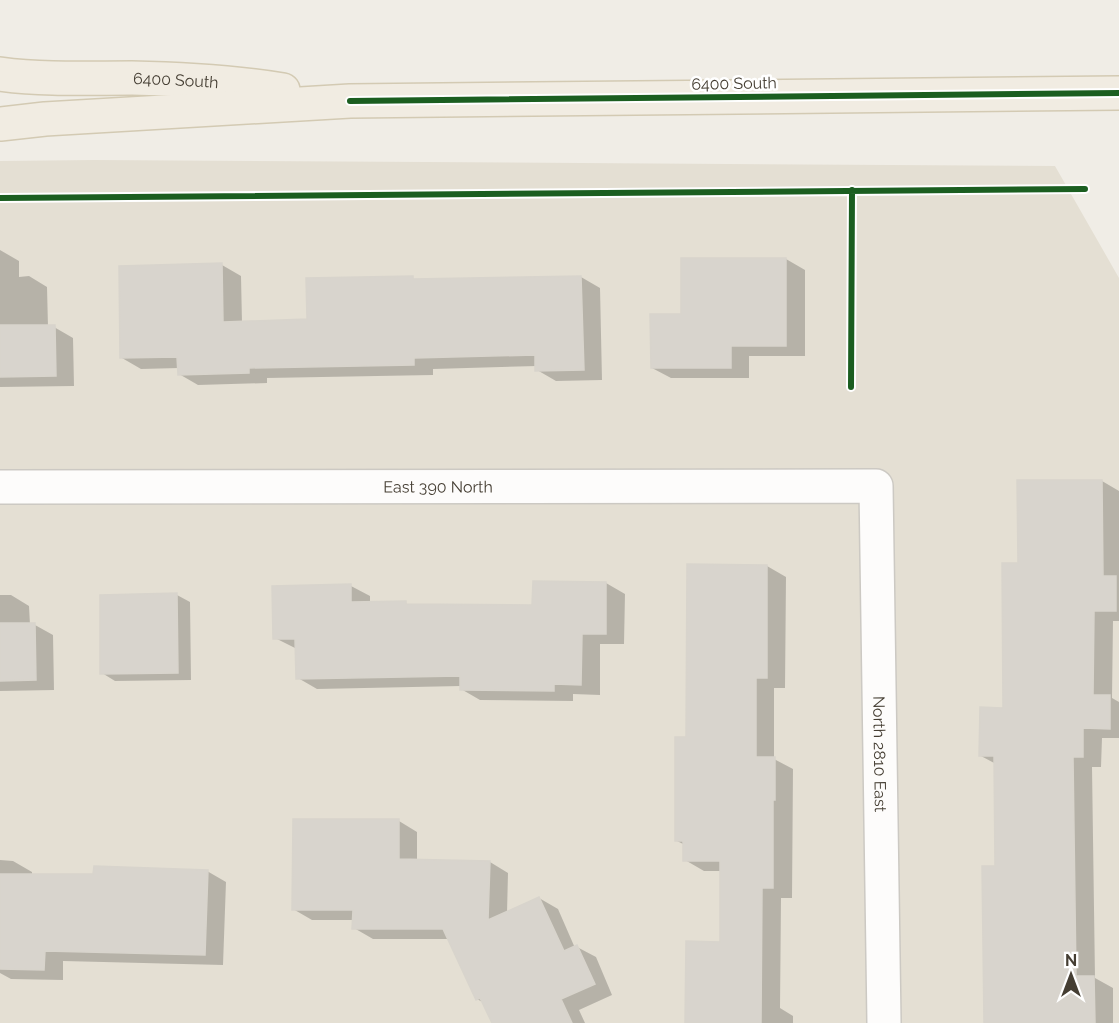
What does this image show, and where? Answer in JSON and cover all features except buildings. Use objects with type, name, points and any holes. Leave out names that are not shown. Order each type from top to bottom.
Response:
[{"type":"main road","name":"6400 South","points":[[0,74],[30,78],[134,78],[202,81],[276,89],[350,101]]},
{"type":"main road","name":"6400 South","points":[[0,124],[45,119],[350,101],[1119,93]]},
{"type":"street","name":"East 390 North","points":[[0,487],[876,486]]},
{"type":"street","name":"North 2810 East","points":[[876,486],[884,1023]]},
{"type":"shaded area","points":[[0,161],[1055,166],[1119,278],[1119,1023],[0,1023]]},
{"type":"cycle path","points":[[350,101],[1119,93]]},
{"type":"cycle path","points":[[0,198],[1085,189]]},
{"type":"cycle path","points":[[851,387],[852,190]]}]
